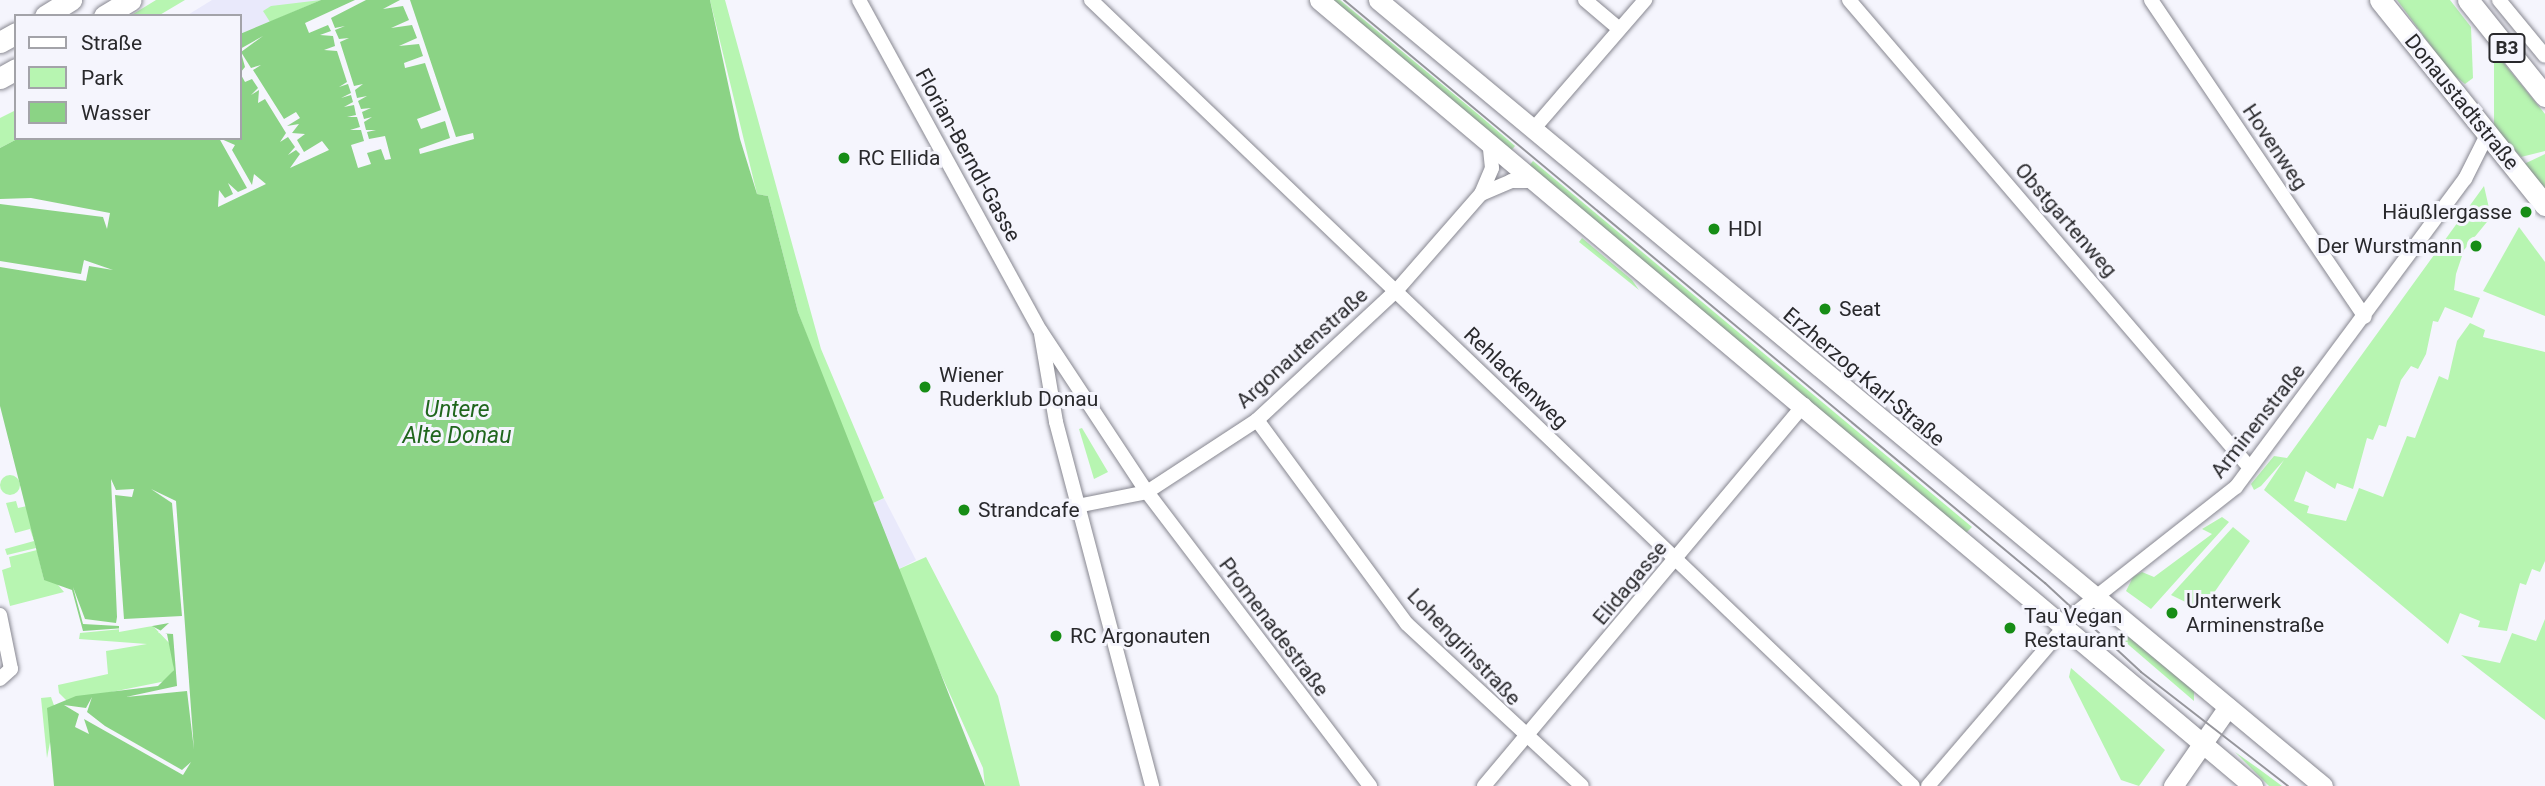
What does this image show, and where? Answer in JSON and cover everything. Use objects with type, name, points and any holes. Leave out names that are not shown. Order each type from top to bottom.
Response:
[{"type":"main road","points":[[47,14],[71,0]]},
{"type":"main road","points":[[107,14],[131,0]]},
{"type":"main road","points":[[1320,0],[2253,786]]},
{"type":"main road","name":"Erzherzog-Karl-Straße","points":[[1378,0],[1536,126],[1819,370],[2061,562],[2094,597],[2323,786]]},
{"type":"main road","name":"Donaustadtstraße","points":[[2380,0],[2545,205]]},
{"type":"main road","name":"B3","points":[[2468,0],[2545,96]]},
{"type":"main road","points":[[2173,786],[2228,708]]},
{"type":"street","name":"Florian-Berndl-Gasse","points":[[859,0],[1040,330],[1147,492]]},
{"type":"street","name":"Rehlackenweg","points":[[1091,0],[1913,786]]},
{"type":"street","points":[[1585,0],[1617,27]]},
{"type":"street","points":[[1536,126],[1617,27],[1645,0]]},
{"type":"street","name":"Obstgartenweg","points":[[1849,0],[2250,468]]},
{"type":"street","name":"Hovenweg","points":[[2151,0],[2365,317]]},
{"type":"street","points":[[2499,0],[2545,56]]},
{"type":"street","name":"Arminenstraße","points":[[1928,786],[2064,626],[2094,597],[2236,487],[2465,179],[2488,133]]},
{"type":"street","name":"Argonautenstraße","points":[[1082,505],[1147,492],[1257,420],[1396,291],[1481,194],[1493,158],[1486,138]]},
{"type":"street","name":"Argonautenstraße","points":[[1481,194],[1511,181],[1537,181]]},
{"type":"street","name":"Florian-Berndl-Gasse","points":[[1040,330],[1056,422],[1082,505],[1152,786]]},
{"type":"street","name":"Elidagasse","points":[[1484,786],[1527,741],[1804,405]]},
{"type":"street","name":"Lohengrinstraße","points":[[1257,420],[1407,624],[1527,741],[1582,786]]},
{"type":"street","name":"Promenadestraße","points":[[1147,492],[1370,786]]},
{"type":"street","points":[[0,615],[11,668],[0,679]]},
{"type":"shaded area","points":[[212,0],[321,0],[242,33],[242,14],[189,14]]},
{"type":"shaded area","points":[[884,498],[916,560],[899,569],[869,505]]},
{"type":"green space","points":[[156,0],[185,0],[161,14],[133,14]]},
{"type":"green space","points":[[321,0],[270,22],[263,11],[271,6]]},
{"type":"green space","points":[[710,0],[725,0],[821,349],[884,498],[869,505],[798,312],[768,196],[757,194]]},
{"type":"green space","points":[[1326,0],[1340,0],[1515,146],[1509,153]]},
{"type":"green space","points":[[2397,0],[2450,0],[2471,27],[2473,78],[2465,84],[2451,73]]},
{"type":"green space","points":[[2494,51],[2545,114],[2545,151],[2521,157],[2494,129]]},
{"type":"green space","points":[[14,111],[15,140],[0,148],[0,118]]},
{"type":"green space","points":[[2545,154],[2545,189],[2524,164]]},
{"type":"green space","points":[[1533,161],[1972,527],[1966,533],[1527,168]]},
{"type":"green space","points":[[2484,186],[2491,217],[2464,250],[2454,290],[2480,298],[2472,318],[2445,307],[2438,322],[2433,321],[2426,354],[2418,369],[2411,366],[2401,380],[2386,427],[2379,425],[2373,440],[2367,438],[2353,489],[2337,483],[2335,489],[2306,471],[2294,501],[2309,506],[2307,513],[2346,521],[2359,488],[2383,497],[2407,436],[2415,438],[2439,376],[2448,380],[2457,341],[2470,323],[2485,330],[2483,337],[2545,352],[2545,561],[2540,572],[2532,569],[2526,585],[2520,583],[2507,631],[2478,627],[2480,621],[2460,613],[2448,644],[2264,490],[2284,460],[2261,486],[2254,490],[2251,484],[2274,456],[2287,458]]},
{"type":"green space","points":[[2519,227],[2545,262],[2545,316],[2483,291]]},
{"type":"green space","points":[[1582,238],[1632,280],[1639,290],[1579,242]]},
{"type":"green space","points":[[1082,428],[1108,472],[1094,479],[1079,429]]},
{"type":"green space","points":[[10,475],[17,478],[20,485],[17,492],[10,495],[3,492],[0,485],[3,478]]},
{"type":"green space","points":[[16,501],[18,508],[27,506],[36,548],[7,555],[5,549],[34,541],[30,529],[15,533],[6,503]]},
{"type":"green space","points":[[2222,517],[2229,522],[2151,609],[2126,591],[2133,577],[2142,572],[2154,577],[2212,534],[2202,529]]},
{"type":"green space","points":[[2233,527],[2250,541],[2202,610],[2171,595]]},
{"type":"green space","points":[[37,550],[44,580],[53,579],[64,592],[10,606],[2,570],[11,567],[9,557]]},
{"type":"green space","points":[[926,557],[998,696],[1020,786],[985,786],[983,768],[906,596],[899,569]]},
{"type":"green space","points":[[2545,619],[2545,720],[2461,655],[2500,663],[2512,633],[2536,641]]},
{"type":"green space","points":[[153,626],[171,645],[174,670],[166,681],[67,701],[59,693],[58,685],[108,674],[106,651],[147,644],[79,639],[80,633]]},
{"type":"green space","points":[[2120,630],[2194,691],[2194,701],[2116,634]]},
{"type":"green space","points":[[2071,668],[2165,750],[2139,786],[2121,780],[2069,677]]},
{"type":"green space","points":[[51,697],[56,711],[47,758],[41,698]]},
{"type":"green space","points":[[2235,752],[2259,769],[2282,786],[2269,786]]},
{"type":"water","name":"Untere Alte Donau","points":[[321,0],[710,0],[740,139],[757,194],[768,196],[798,312],[985,786],[54,786],[47,708],[76,696],[158,686],[174,670],[167,634],[152,626],[83,631],[72,590],[44,580],[0,406],[0,148],[15,140],[242,140],[242,33]]},
{"type":"pier","points":[[355,0],[366,0],[331,18],[335,28],[345,26],[335,30],[339,39],[349,38],[340,42],[354,86],[363,84],[355,90],[357,98],[367,96],[358,101],[361,109],[371,108],[362,112],[364,119],[372,117],[364,122],[366,130],[376,130],[367,132],[369,139],[385,136],[391,159],[385,160],[381,149],[367,153],[371,164],[358,168],[351,145],[364,141],[361,130],[350,130],[360,127],[357,117],[347,117],[356,115],[354,105],[344,107],[353,102],[351,95],[341,98],[351,93],[348,84],[339,87],[347,82],[337,51],[324,50],[335,46],[333,36],[320,35],[331,31],[328,25],[309,33],[305,23]]},
{"type":"pier","points":[[400,0],[410,0],[456,137],[473,133],[474,139],[420,154],[419,149],[450,138],[445,121],[421,129],[417,119],[441,110],[425,63],[405,68],[404,63],[423,56],[419,44],[399,46],[417,38],[412,25],[391,28],[409,20],[403,6],[383,9]]},
{"type":"pier","points":[[263,36],[242,51],[242,48]]},
{"type":"pier","points":[[242,54],[251,68],[261,65],[253,70],[284,119],[296,112],[300,118],[287,126],[299,124],[292,133],[305,134],[297,140],[304,152],[322,141],[329,150],[290,168],[300,154],[296,150],[288,155],[295,147],[288,137],[280,142],[286,133],[265,99],[258,103],[259,90],[251,95],[258,88],[252,79],[245,82],[242,71],[245,67]]},
{"type":"pier","points":[[220,140],[235,145],[232,150],[252,185],[254,174],[266,184],[218,207],[219,190],[225,198],[233,194],[228,183],[238,192],[247,188]]},
{"type":"pier","points":[[31,198],[110,213],[107,229],[103,217],[0,204],[0,199]]},
{"type":"pier","points":[[84,260],[113,270],[89,266],[86,281],[0,267],[0,261],[81,274]]},
{"type":"pier","points":[[111,479],[116,490],[134,489],[132,497],[115,495],[124,619],[182,616],[172,503],[151,489],[176,501],[194,750],[187,691],[126,697],[177,686],[173,634],[158,633],[169,623],[119,632],[119,626],[83,624],[73,587],[85,619],[116,623]]},
{"type":"pier","points":[[92,697],[87,712],[105,726],[182,770],[191,762],[183,775],[84,719],[89,734],[75,727],[79,714],[64,705],[86,708]]},
{"type":"tram line","points":[[1344,0],[2045,583],[2141,672],[2288,786]]},
{"type":"place","name":"RC Ellida","points":[[844,158]]},
{"type":"place","name":"Häußlergasse","points":[[2526,212]]},
{"type":"place","name":"HDI","points":[[1714,229]]},
{"type":"place","name":"Der Wurstmann","points":[[2476,246]]},
{"type":"place","name":"Seat","points":[[1825,309]]},
{"type":"place","name":"Wiener Ruderklub Donau","points":[[925,387]]},
{"type":"place","name":"Strandcafe","points":[[964,510]]},
{"type":"place","name":"Unterwerk Arminenstraße","points":[[2172,613]]},
{"type":"place","name":"Tau Vegan Restaurant","points":[[2010,628]]},
{"type":"place","name":"RC Argonauten","points":[[1056,636]]}]
